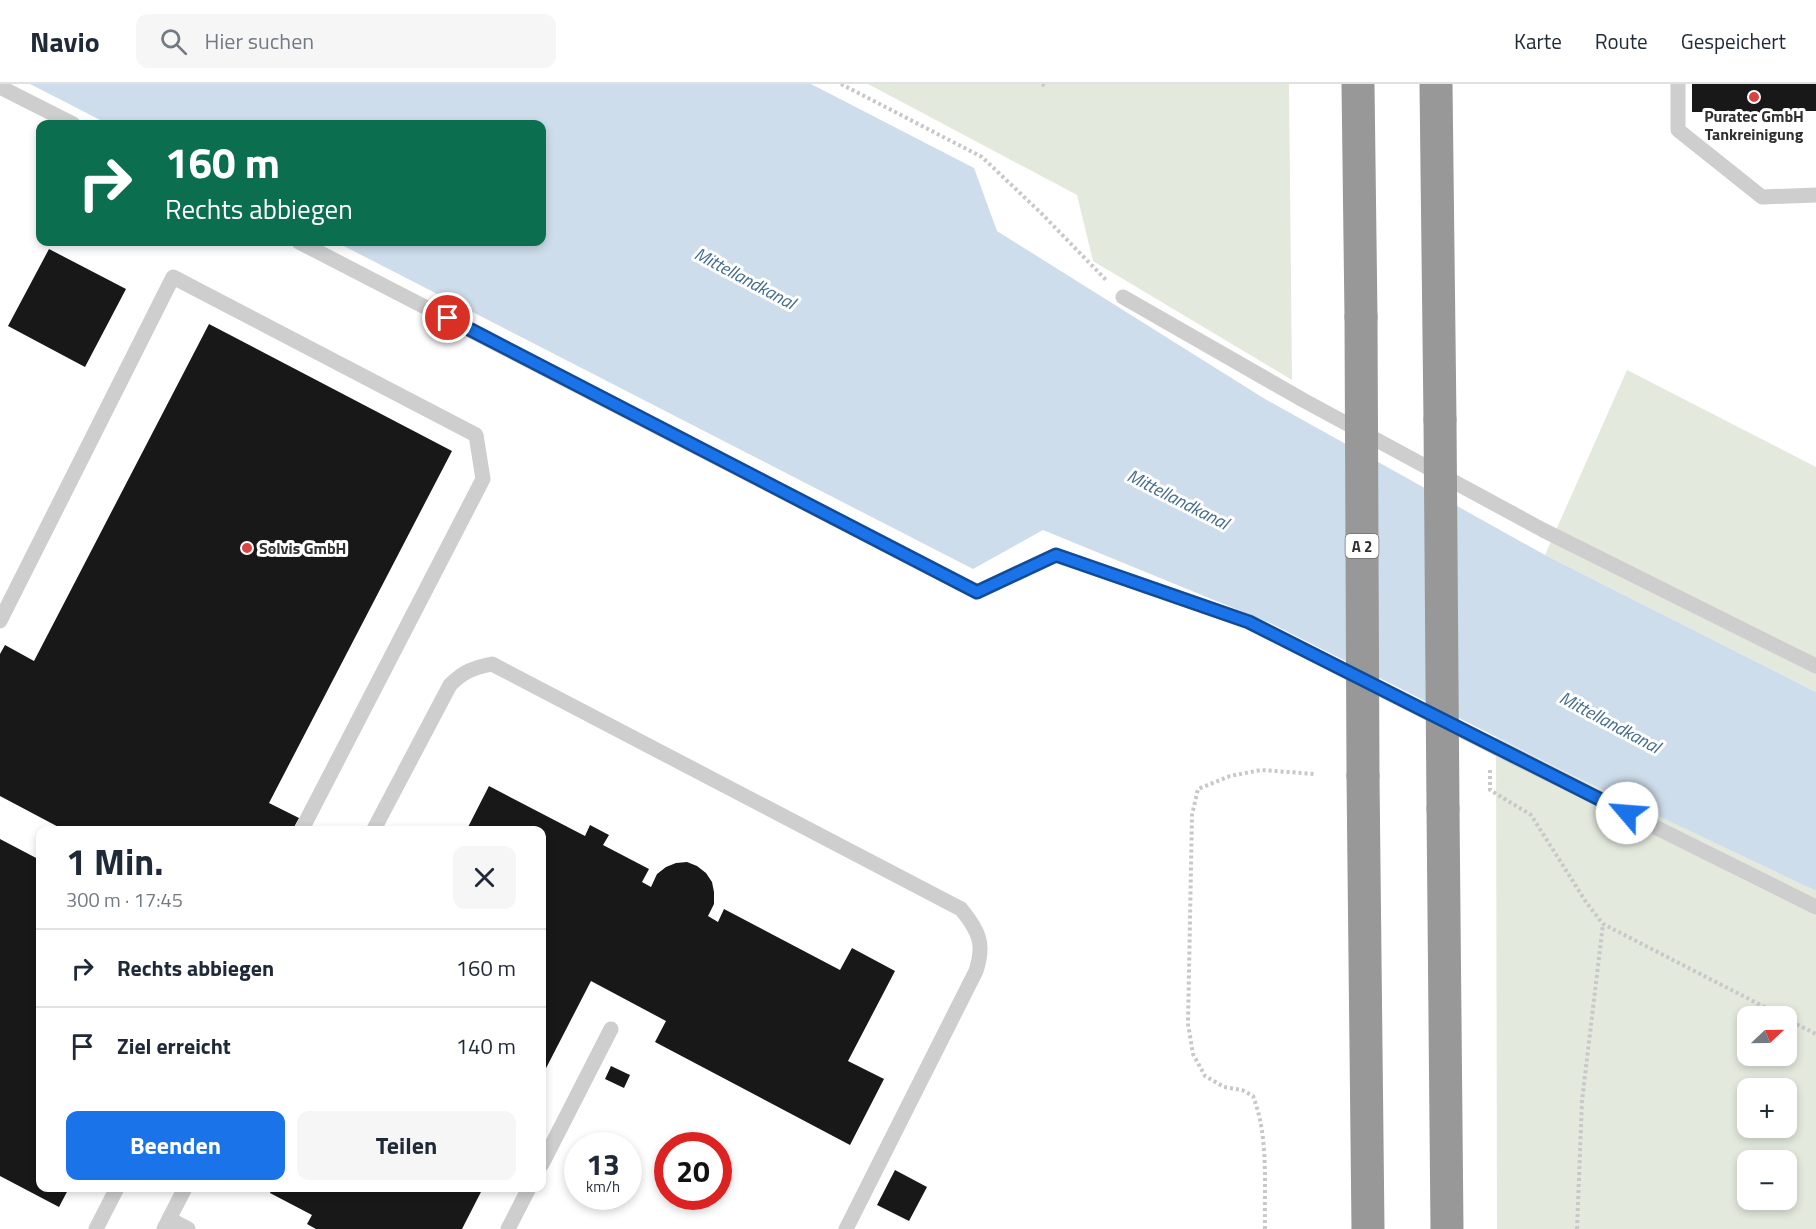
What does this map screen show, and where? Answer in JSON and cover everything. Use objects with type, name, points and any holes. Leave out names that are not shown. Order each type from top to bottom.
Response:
[{"type":"highway","name":"A 2","points":[[1358,84],[1368,1229]]},
{"type":"highway","points":[[1436,84],[1447,1229]]},
{"type":"lane","points":[[1677,84],[1678,130],[1762,197],[1816,195]]},
{"type":"lane","points":[[0,87],[65,120]]},
{"type":"lane","points":[[307,246],[977,592],[1056,555],[1249,622],[1816,907]]},
{"type":"lane","points":[[0,621],[173,277],[476,435],[483,479],[305,826]]},
{"type":"lane","points":[[1123,297],[1303,400],[1543,530],[1816,666]]},
{"type":"lane","points":[[376,826],[450,685],[461,673],[492,664],[961,909],[970,920],[979,939],[981,954],[976,971],[846,1229]]},
{"type":"lane","points":[[546,1156],[611,1029]]},
{"type":"lane","points":[[96,1229],[115,1192]]},
{"type":"lane","points":[[183,1192],[166,1224],[188,1229]]},
{"type":"lane","points":[[508,1229],[527,1192]]},
{"type":"path","points":[[841,84],[982,157],[1041,213],[1123,297]]},
{"type":"path","points":[[1265,1229],[1263,1137],[1260,1114],[1253,1096],[1242,1090],[1224,1087],[1205,1076],[1193,1053],[1188,1024],[1192,815],[1198,789],[1230,776],[1261,770],[1316,774]]},
{"type":"path","points":[[1490,790],[1531,815],[1586,902],[1603,924],[1762,1006]]},
{"type":"path","points":[[1577,1229],[1582,1101],[1603,924]]},
{"type":"path","points":[[1797,1024],[1816,1034]]},
{"type":"shaded area","points":[[868,84],[1289,84],[1292,380],[1093,261],[1077,195]]},
{"type":"shaded area","points":[[1627,370],[1816,467],[1816,692],[1545,555]]},
{"type":"shaded area","points":[[1496,737],[1816,891],[1816,1229],[1497,1229]]},
{"type":"water","name":"Mittellandkanal","points":[[30,84],[811,84],[974,168],[997,231],[1265,399],[1545,555],[1816,692],[1816,891],[1564,771],[1270,623],[1043,530],[973,569],[344,246],[546,246],[546,120],[100,120]]},
{"type":"building","name":"Puratec GmbH Tankreinigung","points":[[1692,84],[1816,84],[1816,111],[1790,111],[1791,120],[1749,121],[1749,112],[1692,112]]},
{"type":"building","points":[[49,249],[126,289],[85,367],[8,326]]},
{"type":"building","name":"Solvis GmbH","points":[[209,324],[452,451],[269,803],[299,818],[295,826],[57,826],[0,796],[0,654],[5,645],[34,661]]},
{"type":"building","points":[[489,786],[585,836],[590,825],[609,835],[603,845],[649,869],[642,882],[651,887],[657,874],[666,867],[687,862],[697,866],[712,882],[714,904],[708,916],[718,922],[724,909],[840,970],[852,948],[895,971],[848,1061],[884,1079],[850,1145],[655,1042],[666,1021],[591,981],[546,1068],[546,826],[469,826]]},
{"type":"building","points":[[0,839],[36,858],[36,1192],[67,1192],[59,1207],[0,1176]]},
{"type":"building","points":[[611,1066],[630,1075],[624,1088],[605,1079]]},
{"type":"building","points":[[895,1170],[927,1187],[909,1221],[877,1205]]},
{"type":"building","points":[[481,1192],[462,1229],[316,1229],[307,1224],[312,1215],[270,1193]]},
{"type":"place","name":"Puratec GmbH Tankreinigung","points":[[1754,97]]},
{"type":"place","name":"Solvis GmbH","points":[[247,548]]},
{"type":"route","points":[[448,318],[977,592],[1056,555],[1249,622],[1627,813]]}]
